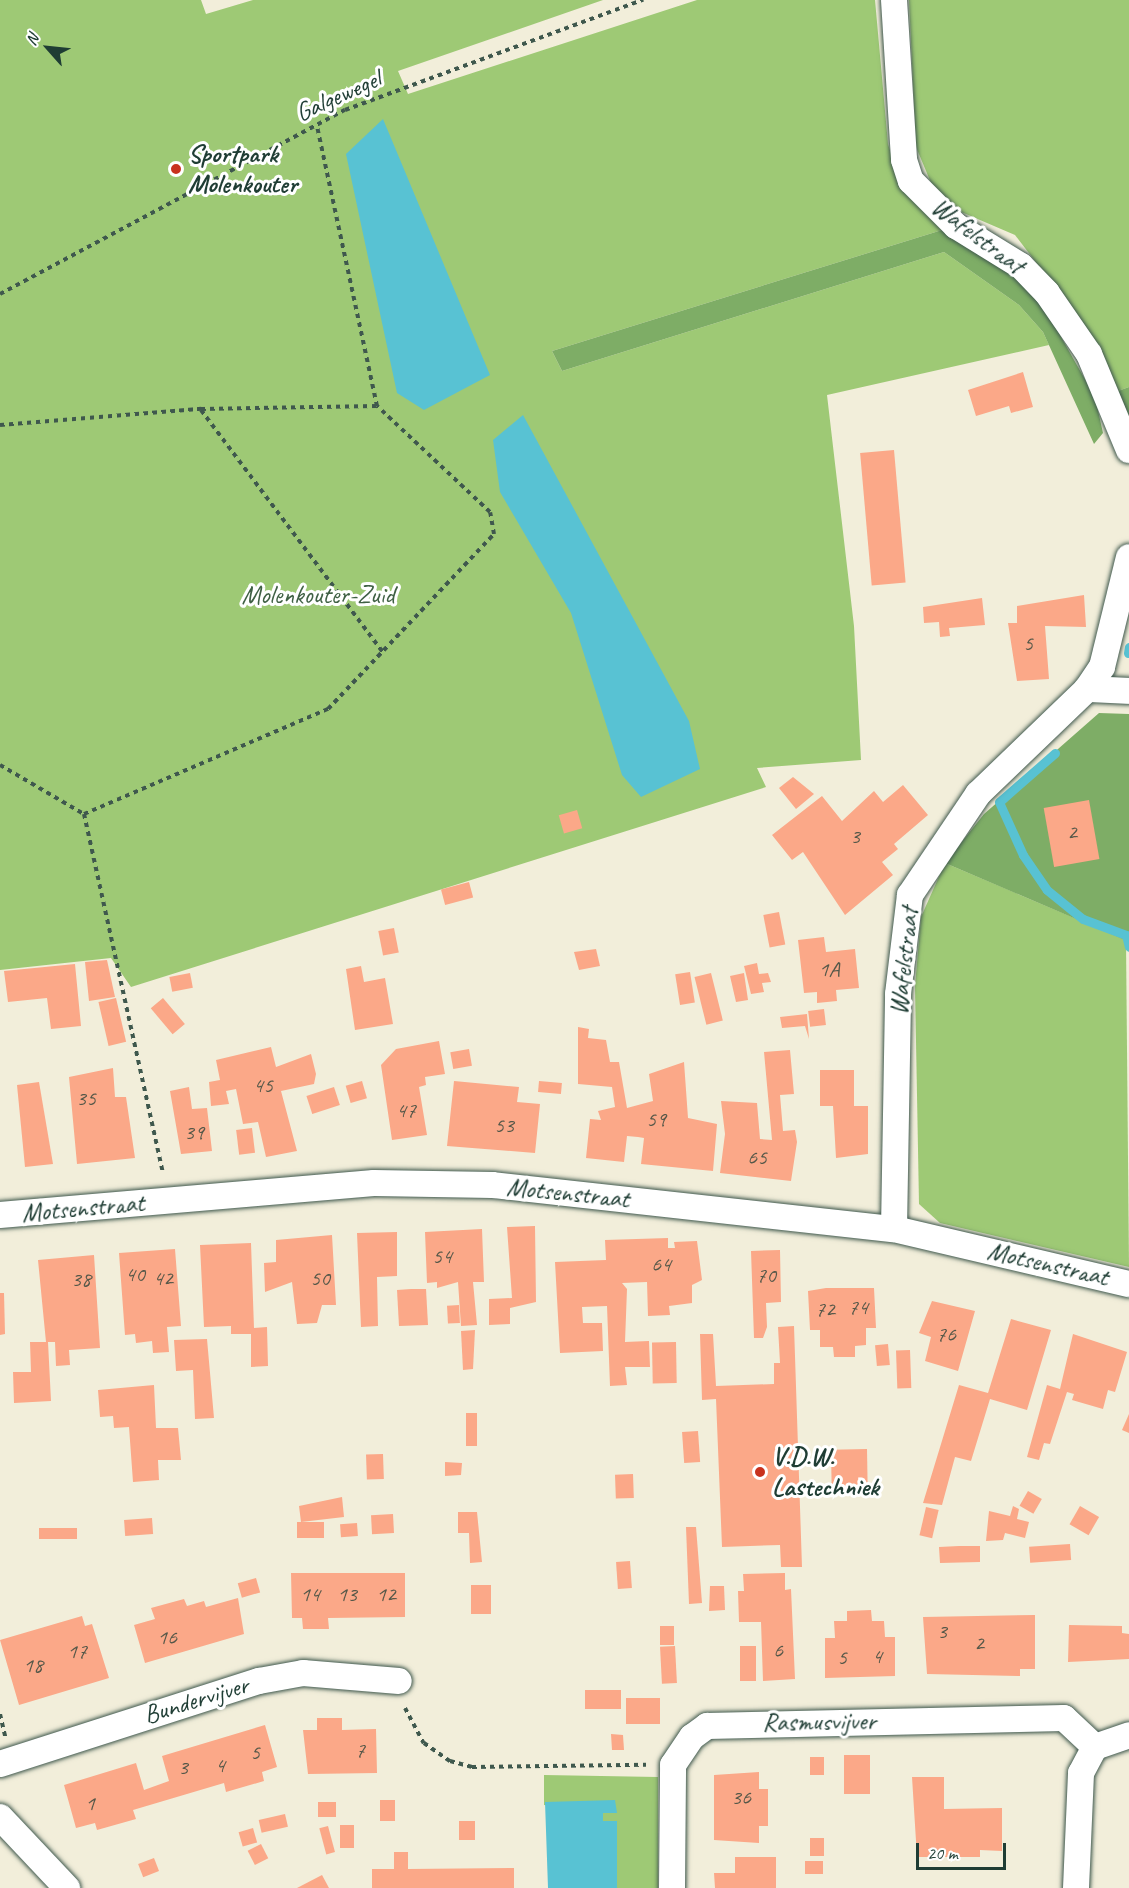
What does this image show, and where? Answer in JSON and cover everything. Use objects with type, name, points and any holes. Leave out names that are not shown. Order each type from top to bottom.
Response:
[{"type":"street","name":"Wafelstraat","points":[[894,0],[904,160],[911,180],[956,226],[1021,266],[1047,292],[1089,354],[1129,450]]},
{"type":"street","name":"Wafelstraat","points":[[894,1229],[898,994],[910,895],[978,794],[1088,689],[1111,643],[1129,557]]},
{"type":"street","points":[[1088,689],[1129,691]]},
{"type":"street","name":"Motsenstraat","points":[[0,1215],[374,1183],[457,1183],[894,1229],[1129,1284]]},
{"type":"street","name":"Bundervijver","points":[[0,1764],[259,1681],[303,1674],[399,1681]]},
{"type":"street","name":"Rasmusvijver","points":[[673,1765],[692,1737],[707,1726],[729,1723],[1064,1718],[1095,1747]]},
{"type":"street","points":[[1076,1888],[1076,1796],[1095,1747],[1129,1735]]},
{"type":"street","points":[[672,1888],[673,1765]]},
{"type":"street","points":[[0,1817],[67,1888]]},
{"type":"path","name":"Galgewegel","points":[[0,294],[317,125],[406,88],[643,0]]},
{"type":"path","points":[[84,814],[328,709],[494,534],[490,512],[377,406],[317,125]]},
{"type":"path","points":[[0,425],[201,409],[377,406]]},
{"type":"path","points":[[201,409],[382,652]]},
{"type":"path","points":[[0,765],[84,814],[169,1200]]},
{"type":"path","points":[[399,1681],[413,1729],[450,1761],[472,1767],[673,1765]]},
{"type":"green space","name":"Molenkouter-Zuid","points":[[0,0],[201,0],[206,14],[253,0],[603,0],[398,71],[408,94],[697,0],[875,0],[888,144],[896,170],[942,230],[552,351],[562,371],[944,252],[1019,305],[1043,332],[1049,345],[827,395],[854,626],[861,760],[757,768],[766,787],[131,987],[111,958],[0,970]]},
{"type":"green space","points":[[909,0],[1129,0],[1129,387],[1118,391],[1081,321],[1015,235],[952,208],[934,190],[916,147]]},
{"type":"green space","points":[[942,230],[1008,270],[1039,298],[1095,397],[1103,433],[1094,444],[1043,332],[1019,305],[944,252],[562,371],[552,351]]},
{"type":"green space","points":[[1129,387],[1129,419],[1118,391]]},
{"type":"green space","points":[[1099,713],[1129,714],[1129,952],[1125,940],[945,863],[984,814]]},
{"type":"green space","points":[[945,863],[1126,940],[1129,1267],[940,1223],[919,1204],[915,986],[921,917]]},
{"type":"green space","points":[[544,1775],[658,1777],[658,1888],[617,1888],[617,1822],[603,1821],[603,1813],[544,1805]]},
{"type":"water","points":[[383,119],[490,375],[424,410],[397,393],[346,154]]},
{"type":"water","points":[[523,415],[689,721],[700,769],[641,797],[622,775],[571,613],[500,492],[493,440]]},
{"type":"water","points":[[615,1800],[617,1813],[603,1813],[603,1821],[617,1821],[617,1888],[548,1888],[545,1802]]},
{"type":"building","points":[[1023,372],[1033,407],[1011,413],[1009,406],[976,416],[968,390]]},
{"type":"building","points":[[894,450],[906,582],[872,585],[860,453]]},
{"type":"building","points":[[1084,595],[1086,627],[1045,626],[1049,679],[1017,681],[1008,623],[1017,623],[1017,606]]},
{"type":"building","points":[[982,598],[985,625],[949,628],[950,636],[940,637],[939,622],[924,623],[923,607]]},
{"type":"building","points":[[793,777],[814,794],[796,809],[779,788]]},
{"type":"building","points":[[903,785],[928,815],[894,844],[898,849],[882,862],[893,875],[845,915],[803,852],[792,860],[772,835],[822,796],[842,821],[874,791],[883,802]]},
{"type":"building","points":[[1089,800],[1099,859],[1054,867],[1044,808]]},
{"type":"building","points":[[577,810],[582,828],[564,834],[559,815]]},
{"type":"building","points":[[469,882],[473,897],[445,905],[441,890]]},
{"type":"building","points":[[779,912],[785,944],[770,947],[763,915]]},
{"type":"building","points":[[394,928],[399,953],[383,956],[378,931]]},
{"type":"building","points":[[824,937],[826,952],[855,949],[859,988],[836,990],[837,1001],[817,1003],[817,992],[804,993],[798,940]]},
{"type":"building","points":[[596,949],[600,966],[579,970],[574,952]]},
{"type":"building","points":[[107,960],[115,997],[89,1001],[85,962]]},
{"type":"building","points":[[757,963],[759,974],[768,973],[771,982],[762,983],[764,992],[751,994],[744,966]]},
{"type":"building","points":[[75,964],[81,1026],[51,1029],[47,998],[8,1002],[4,971]]},
{"type":"building","points":[[361,966],[364,982],[385,978],[393,1024],[355,1030],[346,969]]},
{"type":"building","points":[[690,972],[695,1003],[680,1005],[675,974]]},
{"type":"building","points":[[190,973],[193,988],[172,992],[169,977]]},
{"type":"building","points":[[711,973],[723,1021],[706,1025],[695,977]]},
{"type":"building","points":[[744,973],[748,1000],[736,1002],[730,976]]},
{"type":"building","points":[[116,998],[126,1042],[109,1046],[98,1002]]},
{"type":"building","points":[[163,998],[185,1024],[173,1034],[151,1008]]},
{"type":"building","points":[[824,1009],[826,1025],[810,1027],[808,1011]]},
{"type":"building","points":[[807,1014],[809,1039],[805,1026],[782,1028],[780,1017]]},
{"type":"building","points":[[578,1027],[589,1029],[588,1038],[606,1040],[610,1062],[619,1062],[627,1108],[653,1101],[649,1074],[684,1062],[688,1118],[717,1124],[713,1171],[641,1164],[644,1138],[638,1137],[627,1136],[624,1162],[586,1158],[590,1119],[601,1120],[598,1111],[615,1107],[612,1087],[578,1084]]},
{"type":"building","points":[[439,1041],[445,1074],[425,1077],[426,1085],[419,1087],[427,1135],[392,1140],[381,1065],[396,1049]]},
{"type":"building","points":[[271,1047],[276,1067],[311,1054],[316,1074],[314,1084],[281,1091],[297,1151],[266,1157],[258,1122],[243,1124],[236,1089],[226,1091],[229,1104],[211,1106],[209,1082],[220,1080],[216,1060]]},
{"type":"building","points":[[469,1049],[472,1066],[453,1069],[450,1052]]},
{"type":"building","points":[[790,1050],[794,1094],[780,1095],[783,1131],[795,1130],[797,1142],[791,1181],[720,1173],[725,1134],[721,1101],[757,1103],[760,1139],[772,1140],[764,1052]]},
{"type":"building","points":[[113,1068],[115,1097],[126,1097],[135,1158],[77,1164],[69,1077]]},
{"type":"building","points":[[820,1070],[854,1070],[854,1106],[868,1106],[868,1154],[836,1158],[833,1106],[820,1106]]},
{"type":"building","points":[[362,1081],[367,1098],[351,1103],[346,1086]]},
{"type":"building","points":[[454,1081],[519,1087],[517,1102],[540,1104],[535,1153],[447,1146]]},
{"type":"building","points":[[539,1081],[562,1083],[561,1094],[538,1092]]},
{"type":"building","points":[[39,1082],[53,1164],[25,1167],[17,1085]]},
{"type":"building","points":[[189,1087],[192,1109],[207,1108],[212,1151],[181,1154],[170,1091]]},
{"type":"building","points":[[334,1087],[340,1105],[312,1114],[306,1096]]},
{"type":"building","points":[[252,1128],[255,1153],[239,1155],[236,1130]]},
{"type":"building","points":[[535,1226],[536,1302],[510,1308],[510,1324],[489,1325],[489,1299],[512,1298],[507,1227]]},
{"type":"building","points":[[482,1229],[484,1282],[473,1282],[477,1325],[461,1326],[458,1282],[437,1288],[437,1282],[427,1283],[425,1232]]},
{"type":"building","points":[[397,1232],[397,1276],[377,1277],[378,1326],[361,1327],[357,1233]]},
{"type":"building","points":[[332,1235],[336,1305],[322,1305],[317,1323],[297,1324],[292,1282],[265,1292],[264,1263],[276,1262],[276,1240]]},
{"type":"building","points":[[668,1238],[668,1248],[675,1248],[674,1242],[697,1241],[702,1280],[692,1285],[692,1303],[669,1306],[670,1315],[648,1316],[647,1282],[622,1283],[627,1289],[625,1342],[649,1341],[650,1367],[625,1367],[627,1385],[610,1386],[607,1306],[582,1307],[583,1323],[602,1323],[603,1351],[560,1353],[555,1262],[606,1260],[605,1240]]},
{"type":"building","points":[[251,1243],[254,1328],[267,1327],[268,1366],[251,1367],[251,1334],[231,1334],[231,1326],[204,1327],[200,1245]]},
{"type":"building","points":[[175,1249],[181,1326],[167,1327],[169,1352],[153,1353],[152,1341],[136,1343],[135,1334],[125,1335],[119,1253]]},
{"type":"building","points":[[780,1250],[781,1302],[766,1303],[767,1327],[763,1338],[754,1338],[751,1251]]},
{"type":"building","points":[[94,1255],[100,1348],[69,1350],[70,1365],[56,1366],[55,1342],[48,1342],[51,1401],[14,1403],[13,1372],[31,1372],[30,1342],[46,1342],[38,1260]]},
{"type":"building","points":[[826,1288],[874,1288],[876,1328],[866,1328],[866,1345],[855,1346],[855,1357],[834,1357],[833,1347],[820,1347],[820,1330],[810,1330],[808,1291]]},
{"type":"building","points":[[426,1289],[428,1325],[399,1326],[397,1290]]},
{"type":"building","points":[[0,1293],[4,1293],[5,1334],[0,1335]]},
{"type":"building","points":[[932,1301],[975,1311],[958,1371],[925,1361],[931,1337],[919,1333]]},
{"type":"building","points":[[459,1305],[460,1323],[448,1324],[447,1306]]},
{"type":"building","points":[[1011,1319],[1051,1330],[1027,1410],[990,1399],[971,1461],[955,1457],[942,1505],[923,1503],[959,1385],[988,1393]]},
{"type":"building","name":"V.D.W. Lastechniek","points":[[794,1326],[802,1567],[781,1567],[780,1545],[722,1547],[716,1399],[702,1400],[700,1334],[713,1334],[716,1386],[774,1384],[774,1363],[780,1363],[778,1327]]},
{"type":"building","points":[[475,1330],[473,1369],[463,1370],[461,1331]]},
{"type":"building","points":[[1073,1334],[1127,1352],[1115,1392],[1108,1390],[1103,1409],[1072,1400],[1074,1394],[1067,1392],[1050,1444],[1044,1443],[1039,1460],[1027,1457],[1047,1385],[1060,1389]]},
{"type":"building","points":[[207,1339],[214,1418],[195,1419],[193,1370],[176,1371],[174,1340]]},
{"type":"building","points":[[652,1342],[676,1342],[677,1383],[653,1383]]},
{"type":"building","points":[[888,1344],[890,1365],[877,1366],[875,1345]]},
{"type":"building","points":[[896,1350],[910,1350],[911,1388],[897,1388]]},
{"type":"building","points":[[154,1385],[156,1428],[178,1428],[181,1460],[158,1460],[159,1480],[133,1482],[129,1427],[114,1428],[113,1416],[100,1417],[98,1390]]},
{"type":"building","points":[[466,1413],[477,1413],[477,1446],[466,1446]]},
{"type":"building","points":[[1129,1414],[1129,1433],[1122,1430]]},
{"type":"building","points":[[698,1431],[700,1462],[684,1463],[682,1432]]},
{"type":"building","points":[[867,1449],[868,1490],[832,1491],[831,1450]]},
{"type":"building","points":[[383,1454],[384,1479],[367,1480],[366,1455]]},
{"type":"building","points":[[445,1462],[462,1463],[461,1475],[445,1476]]},
{"type":"building","points":[[633,1474],[634,1498],[616,1499],[615,1475]]},
{"type":"building","points":[[1028,1491],[1042,1499],[1033,1514],[1020,1506]]},
{"type":"building","points":[[342,1497],[344,1517],[301,1522],[299,1506]]},
{"type":"building","points":[[1013,1506],[1019,1509],[1017,1519],[1029,1522],[1025,1538],[1005,1533],[1003,1540],[986,1541],[989,1511],[1010,1516]]},
{"type":"building","points":[[1080,1506],[1099,1517],[1089,1535],[1070,1524]]},
{"type":"building","points":[[926,1507],[939,1510],[932,1538],[919,1535]]},
{"type":"building","points":[[458,1512],[477,1512],[482,1562],[470,1563],[469,1533],[458,1533]]},
{"type":"building","points":[[393,1514],[394,1533],[372,1534],[371,1515]]},
{"type":"building","points":[[152,1518],[153,1534],[125,1536],[124,1520]]},
{"type":"building","points":[[297,1522],[324,1522],[324,1538],[297,1538]]},
{"type":"building","points":[[357,1523],[358,1536],[341,1537],[340,1524]]},
{"type":"building","points":[[686,1527],[696,1527],[702,1603],[689,1604]]},
{"type":"building","points":[[39,1528],[77,1528],[77,1539],[39,1539]]},
{"type":"building","points":[[1070,1544],[1071,1560],[1030,1563],[1029,1547]]},
{"type":"building","points":[[980,1546],[980,1562],[940,1563],[939,1547]]},
{"type":"building","points":[[630,1561],[632,1588],[618,1589],[616,1562]]},
{"type":"building","points":[[291,1573],[405,1573],[405,1617],[328,1618],[329,1629],[303,1629],[302,1618],[292,1618]]},
{"type":"building","points":[[785,1573],[785,1590],[791,1589],[795,1679],[763,1681],[761,1622],[739,1622],[738,1591],[744,1591],[743,1574]]},
{"type":"building","points":[[256,1578],[260,1592],[242,1598],[238,1583]]},
{"type":"building","points":[[471,1585],[491,1585],[491,1614],[471,1614]]},
{"type":"building","points":[[710,1586],[724,1586],[725,1610],[709,1611]]},
{"type":"building","points":[[238,1598],[244,1634],[145,1663],[134,1625],[155,1619],[151,1608],[184,1599],[187,1606],[204,1601],[206,1607]]},
{"type":"building","points":[[871,1610],[872,1621],[884,1621],[885,1637],[895,1637],[895,1676],[825,1678],[825,1638],[835,1638],[834,1621],[847,1621],[847,1611]]},
{"type":"building","points":[[1035,1615],[1035,1669],[1020,1669],[1020,1676],[927,1674],[923,1617]]},
{"type":"building","points":[[82,1616],[85,1626],[92,1624],[109,1678],[19,1705],[0,1640]]},
{"type":"building","points":[[1069,1625],[1122,1626],[1122,1633],[1129,1634],[1129,1659],[1068,1662]]},
{"type":"building","points":[[660,1626],[674,1626],[674,1645],[660,1645]]},
{"type":"building","points":[[675,1646],[677,1683],[662,1684],[660,1647]]},
{"type":"building","points":[[740,1646],[756,1646],[756,1681],[740,1681]]},
{"type":"building","points":[[585,1690],[621,1690],[621,1709],[585,1709]]},
{"type":"building","points":[[626,1698],[660,1698],[660,1724],[626,1724]]},
{"type":"building","points":[[317,1718],[342,1718],[342,1730],[376,1729],[377,1773],[308,1774],[303,1730],[317,1730]]},
{"type":"building","points":[[265,1725],[277,1767],[262,1772],[264,1781],[226,1792],[224,1783],[133,1810],[136,1819],[97,1830],[95,1823],[76,1828],[64,1785],[136,1763],[144,1790],[169,1781],[162,1756]]},
{"type":"building","points":[[611,1734],[623,1735],[624,1750],[612,1750]]},
{"type":"building","points":[[844,1755],[870,1755],[870,1794],[844,1794]]},
{"type":"building","points":[[810,1757],[824,1757],[824,1775],[810,1775]]},
{"type":"building","points":[[759,1772],[759,1789],[768,1789],[768,1826],[759,1826],[759,1843],[714,1840],[714,1775]]},
{"type":"building","points":[[912,1777],[944,1777],[944,1809],[1002,1808],[1002,1851],[980,1850],[980,1857],[917,1857]]},
{"type":"building","points":[[380,1800],[395,1800],[395,1821],[380,1821]]},
{"type":"building","points":[[318,1802],[336,1802],[336,1817],[318,1817]]},
{"type":"building","points":[[285,1814],[288,1827],[262,1833],[259,1820]]},
{"type":"building","points":[[459,1821],[475,1821],[475,1840],[459,1840]]},
{"type":"building","points":[[340,1825],[354,1825],[354,1848],[340,1848]]},
{"type":"building","points":[[328,1826],[335,1852],[326,1854],[319,1828]]},
{"type":"building","points":[[253,1828],[257,1842],[243,1847],[239,1832]]},
{"type":"building","points":[[810,1838],[824,1838],[824,1856],[810,1856]]},
{"type":"building","points":[[261,1844],[268,1858],[255,1865],[248,1851]]},
{"type":"building","points":[[394,1852],[408,1852],[408,1869],[514,1868],[514,1888],[372,1888],[372,1869],[394,1869]]},
{"type":"building","points":[[735,1857],[776,1857],[776,1888],[715,1888],[714,1873],[735,1873]]},
{"type":"building","points":[[154,1858],[159,1871],[143,1877],[138,1864]]},
{"type":"building","points":[[805,1861],[823,1861],[823,1874],[805,1874]]},
{"type":"building","points":[[322,1875],[329,1888],[297,1888]]},
{"type":"waterway","points":[[1128,653],[1129,647]]},
{"type":"waterway","points":[[1055,753],[999,802],[1023,855],[1047,890],[1083,919],[1126,935],[1129,947]]},
{"type":"place","name":"Sportpark Molenkouter","points":[[176,169]]},
{"type":"place","name":"V.D.W. Lastechniek","points":[[760,1472]]}]
